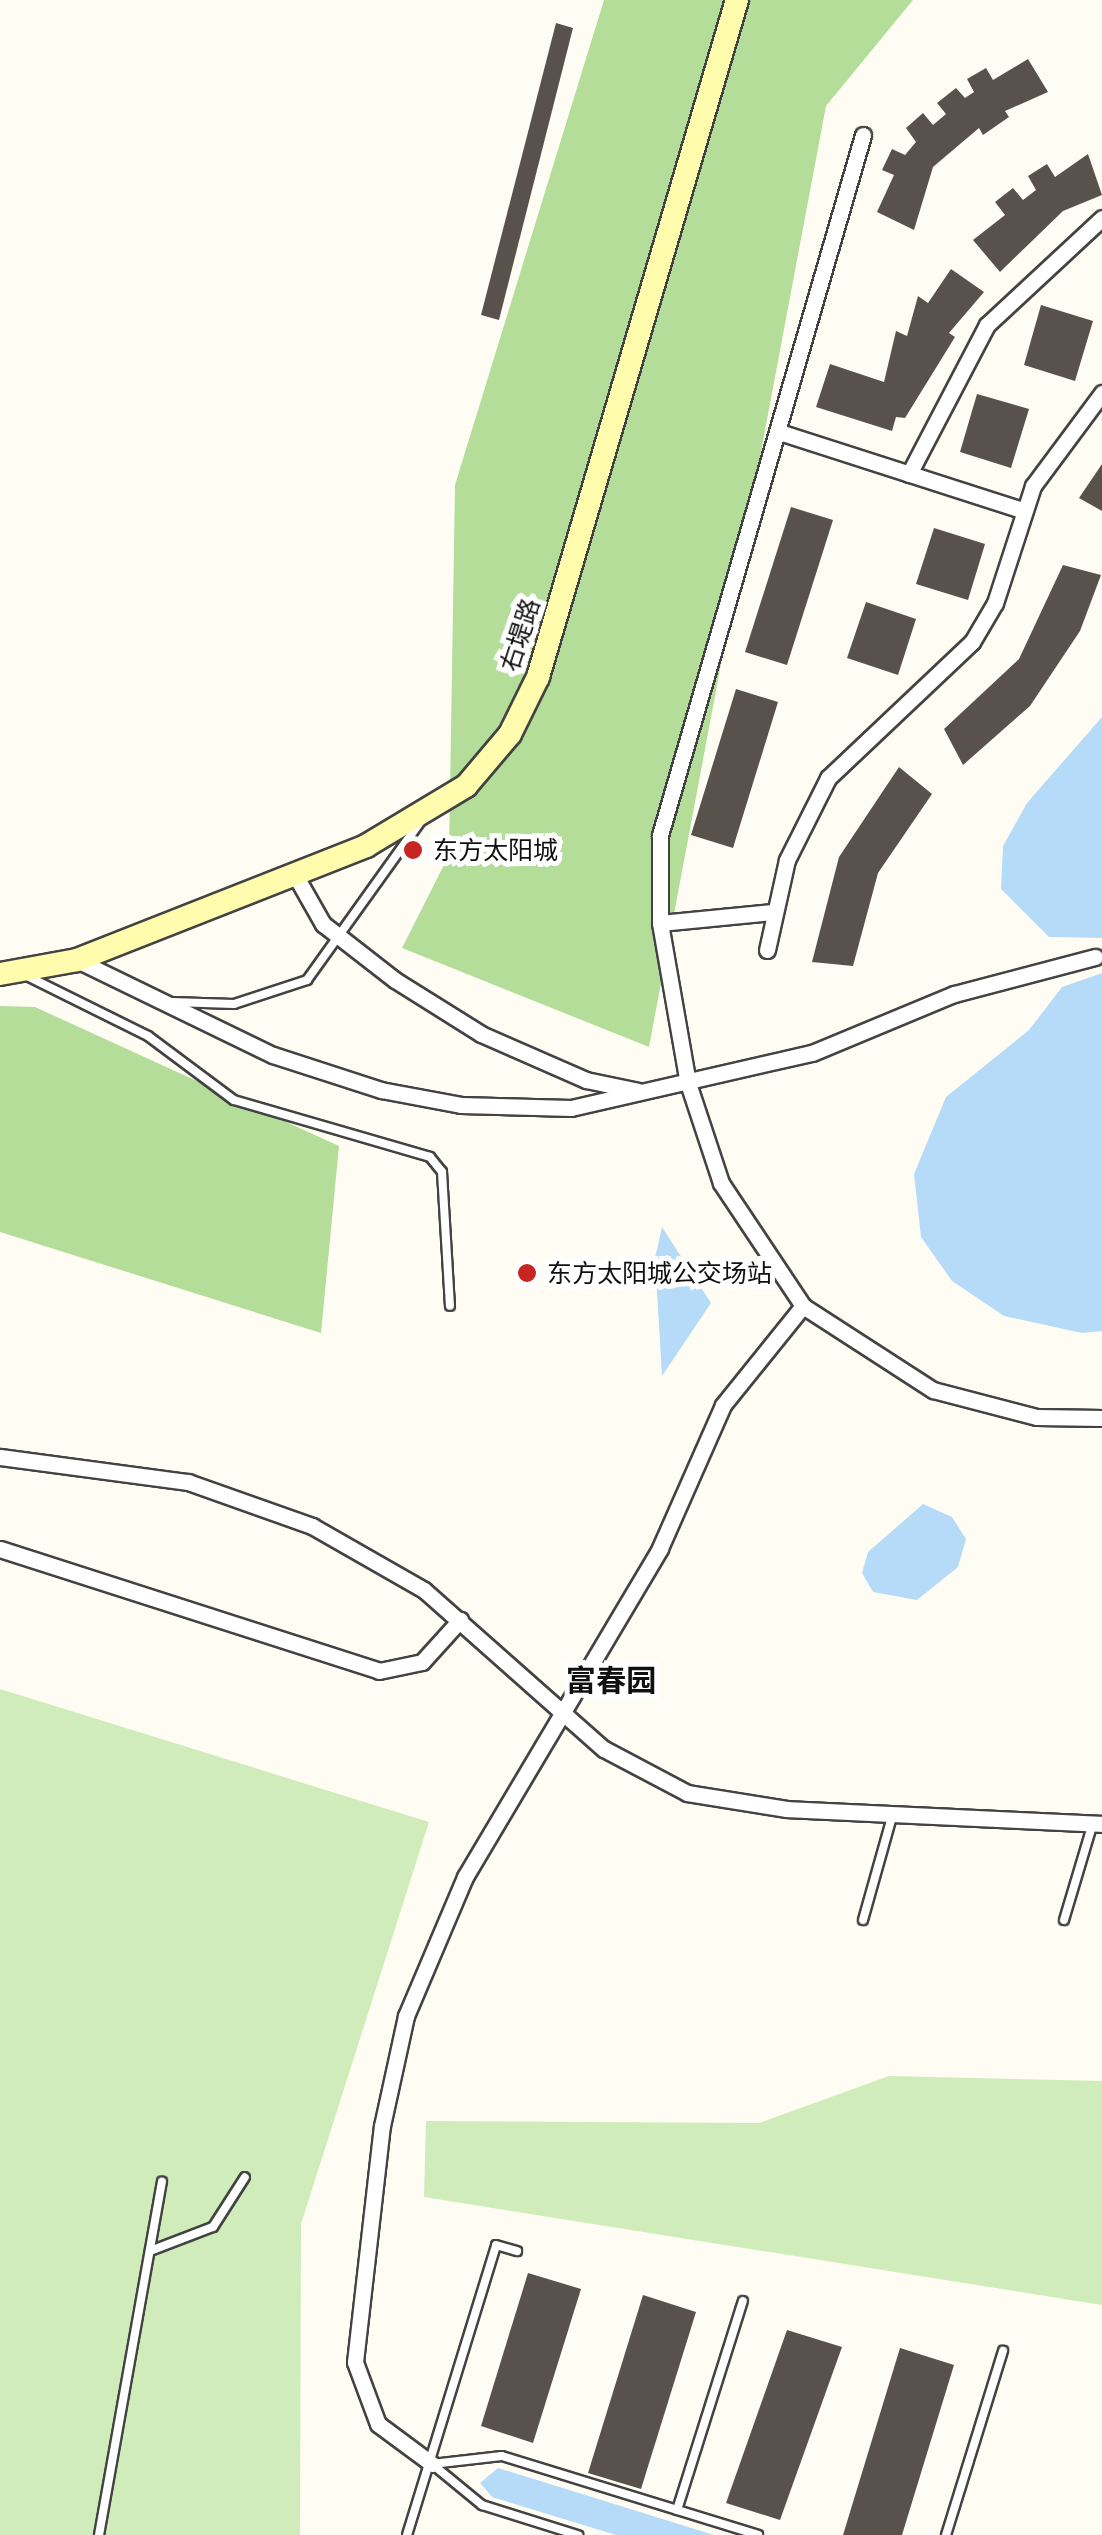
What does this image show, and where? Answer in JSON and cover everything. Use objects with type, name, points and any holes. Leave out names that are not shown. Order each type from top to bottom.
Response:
[{"type":"main road","name":"右堤路","points":[[10,974],[77,960],[424,817],[510,734],[538,677],[737,0]]},
{"type":"street","points":[[863,135],[660,835],[660,924],[688,1083],[721,1184],[803,1306],[933,1390],[1037,1417],[1102,1418]]},
{"type":"street","points":[[909,474],[987,325],[1102,218]]},
{"type":"street","points":[[766,950],[772,912],[828,778],[972,642],[994,603],[1022,510],[1054,449],[1102,393]]},
{"type":"street","points":[[778,432],[1022,510]]},
{"type":"street","points":[[294,873],[344,940],[481,1034],[586,1080],[646,1092]]},
{"type":"street","points":[[660,924],[772,912]]},
{"type":"street","points":[[77,960],[150,1002],[274,1055],[413,1096],[571,1108],[812,1053],[954,994],[1098,956]]},
{"type":"street","points":[[432,2464],[378,2424],[355,2362],[382,2126],[406,2016],[437,1934],[660,1548],[722,1405],[803,1306]]},
{"type":"street","points":[[0,1458],[130,1469],[260,1504],[370,1555],[460,1620],[563,1714],[644,1776],[686,1793],[893,1813],[1097,1823]]},
{"type":"street","points":[[0,1548],[379,1671],[422,1662],[460,1620]]},
{"type":"lane","points":[[150,1002],[273,995],[318,972],[344,940],[424,817]]},
{"type":"lane","points":[[10,974],[148,1036],[234,1100],[430,1157],[442,1172],[450,1306]]},
{"type":"lane","points":[[863,1920],[893,1813]]},
{"type":"lane","points":[[1064,1920],[1097,1823]]},
{"type":"lane","points":[[150,2251],[213,2227],[244,2176]]},
{"type":"lane","points":[[100,2535],[162,2182]]},
{"type":"lane","points":[[407,2535],[432,2464],[496,2245],[518,2251]]},
{"type":"lane","points":[[677,2510],[743,2300]]},
{"type":"lane","points":[[946,2535],[1002,2350]]},
{"type":"lane","points":[[432,2464],[502,2456],[758,2535]]},
{"type":"lane","points":[[432,2464],[482,2505],[578,2535]]},
{"type":"green space","points":[[604,0],[913,0],[826,106],[649,1047],[402,948],[449,855],[455,485]]},
{"type":"green space","points":[[0,1006],[35,1007],[339,1146],[321,1333],[0,1232]]},
{"type":"green space","points":[[0,1689],[429,1822],[301,2224],[300,2535],[0,2535]]},
{"type":"green space","points":[[889,2076],[1102,2081],[1102,2305],[424,2197],[426,2121],[759,2123]]},
{"type":"water","points":[[1102,717],[1102,938],[1049,937],[1001,889],[1003,846],[1027,803]]},
{"type":"water","points":[[1102,973],[1102,1331],[1082,1333],[1004,1316],[952,1281],[921,1237],[914,1174],[946,1097],[1029,1030],[1062,987]]},
{"type":"water","points":[[662,1227],[711,1303],[662,1376],[655,1258]]},
{"type":"water","points":[[923,1504],[952,1517],[966,1539],[958,1567],[917,1600],[873,1592],[862,1573],[868,1552]]},
{"type":"water","points":[[498,2468],[714,2535],[616,2535],[492,2497],[480,2483]]},
{"type":"building","points":[[556,23],[573,28],[499,320],[481,315]]},
{"type":"building","points":[[1028,59],[1048,92],[1005,111],[1009,117],[983,135],[979,128],[933,167],[914,230],[877,212],[894,175],[882,170],[892,149],[905,155],[916,142],[906,128],[923,113],[933,125],[946,114],[937,103],[956,88],[965,98],[974,92],[967,79],[986,68],[993,80]]},
{"type":"building","points":[[1088,154],[1102,195],[1063,211],[1000,272],[973,240],[1005,215],[995,202],[1013,188],[1023,200],[1036,190],[1028,176],[1047,164],[1055,177]]},
{"type":"building","points":[[951,269],[984,292],[949,333],[955,337],[905,418],[896,417],[892,431],[816,407],[830,364],[884,382],[896,331],[907,336],[918,296],[928,303]]},
{"type":"building","points":[[1041,305],[1093,321],[1075,381],[1024,365]]},
{"type":"building","points":[[977,394],[1029,409],[1011,468],[960,452]]},
{"type":"building","points":[[1102,464],[1102,511],[1079,498]]},
{"type":"building","points":[[791,507],[833,520],[787,665],[745,652]]},
{"type":"building","points":[[934,528],[985,544],[968,600],[916,584]]},
{"type":"building","points":[[1063,565],[1101,575],[1080,631],[1030,706],[963,765],[944,729],[1019,659]]},
{"type":"building","points":[[866,602],[916,619],[898,675],[847,658]]},
{"type":"building","points":[[736,689],[778,702],[733,848],[691,835]]},
{"type":"building","points":[[899,767],[932,794],[878,873],[853,966],[812,962],[839,857]]},
{"type":"building","points":[[528,2273],[581,2289],[533,2443],[481,2426]]},
{"type":"building","points":[[643,2295],[696,2312],[641,2489],[588,2473]]},
{"type":"building","points":[[787,2330],[842,2347],[780,2520],[726,2503]]},
{"type":"building","points":[[900,2348],[954,2365],[902,2535],[843,2535]]},
{"type":"place","name":"东方太阳城","points":[[413,850]]},
{"type":"place","name":"东方太阳城公交场站","points":[[527,1273]]},
{"type":"district","name":"富春园","points":[[611,1680]]}]
